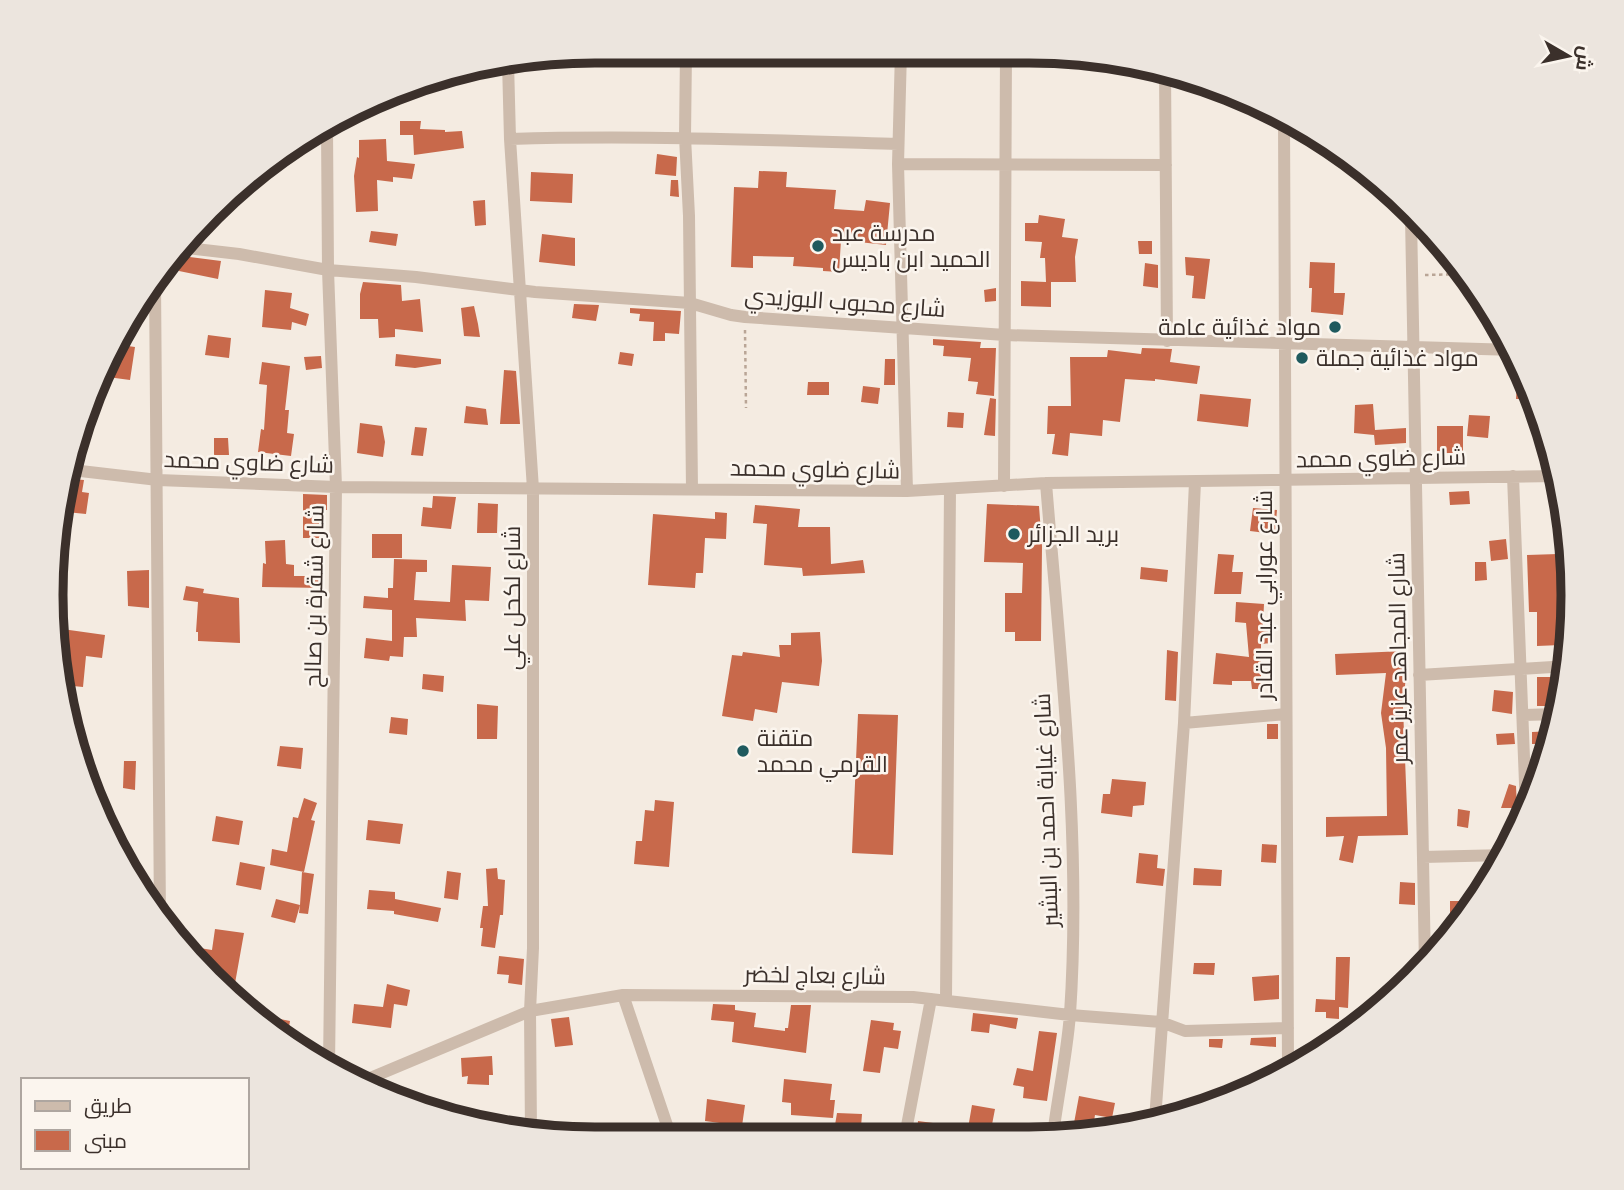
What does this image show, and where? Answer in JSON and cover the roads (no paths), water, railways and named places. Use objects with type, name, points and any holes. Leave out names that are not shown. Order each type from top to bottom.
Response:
[{"type":"street","points":[[685,63],[685,137],[690,216],[692,489]]},
{"type":"street","points":[[901,63],[898,164],[907,491]]},
{"type":"street","points":[[1004,486],[1006,63]]},
{"type":"street","name":"شارع لكحل علي","points":[[508,71],[519,291],[533,489],[531,1123]]},
{"type":"street","points":[[1165,81],[1167,341]]},
{"type":"street","name":"شارع عورابي عبد القادر","points":[[1284,128],[1288,1060]]},
{"type":"street","name":"شارع شقرة بن صالح","points":[[327,135],[328,270],[336,487],[329,1056]]},
{"type":"street","points":[[510,139],[685,137],[898,144]]},
{"type":"street","points":[[898,164],[1166,165]]},
{"type":"street","name":"شارع المجاهد عزيز عمر","points":[[1411,225],[1425,950]]},
{"type":"street","name":"شارع محبوب البوزيدي","points":[[191,249],[328,270],[416,277],[519,291],[690,303],[745,317],[1005,335],[1501,350]]},
{"type":"street","points":[[154,893],[158,480],[155,296]]},
{"type":"street","name":"شارع ضاوي محمد","points":[[78,471],[158,480],[336,487],[907,491],[1046,484],[1548,476]]},
{"type":"street","points":[[1513,477],[1525,788]]},
{"type":"street","points":[[1156,1112],[1184,723],[1195,482]]},
{"type":"street","name":"شارع غيابة احمد بن البشير","points":[[1046,484],[1067,745],[1073,878],[1070,1015],[1054,1126]]},
{"type":"street","points":[[946,1000],[950,489]]},
{"type":"street","points":[[1419,675],[1556,666]]},
{"type":"street","points":[[1184,723],[1286,714]]},
{"type":"street","points":[[1522,715],[1547,714]]},
{"type":"street","points":[[1423,857],[1493,855]]},
{"type":"street","points":[[623,995],[668,1127]]},
{"type":"street","name":"شارع بعاج لخضر","points":[[372,1078],[530,1012],[623,995],[931,999],[1161,1022],[1185,1031],[1288,1028]]},
{"type":"street","points":[[907,1127],[931,999]]},
{"type":"place","name":"مدرسة عبد الحميد ابن باديس","points":[[818,246]]},
{"type":"place","name":"مواد غذائية عامة","points":[[1335,327]]},
{"type":"place","name":"مواد غذائية جملة","points":[[1302,358]]},
{"type":"place","name":"بريد الجزائر","points":[[1014,534]]},
{"type":"place","name":"متقنة القرمي محمد","points":[[743,751]]}]
